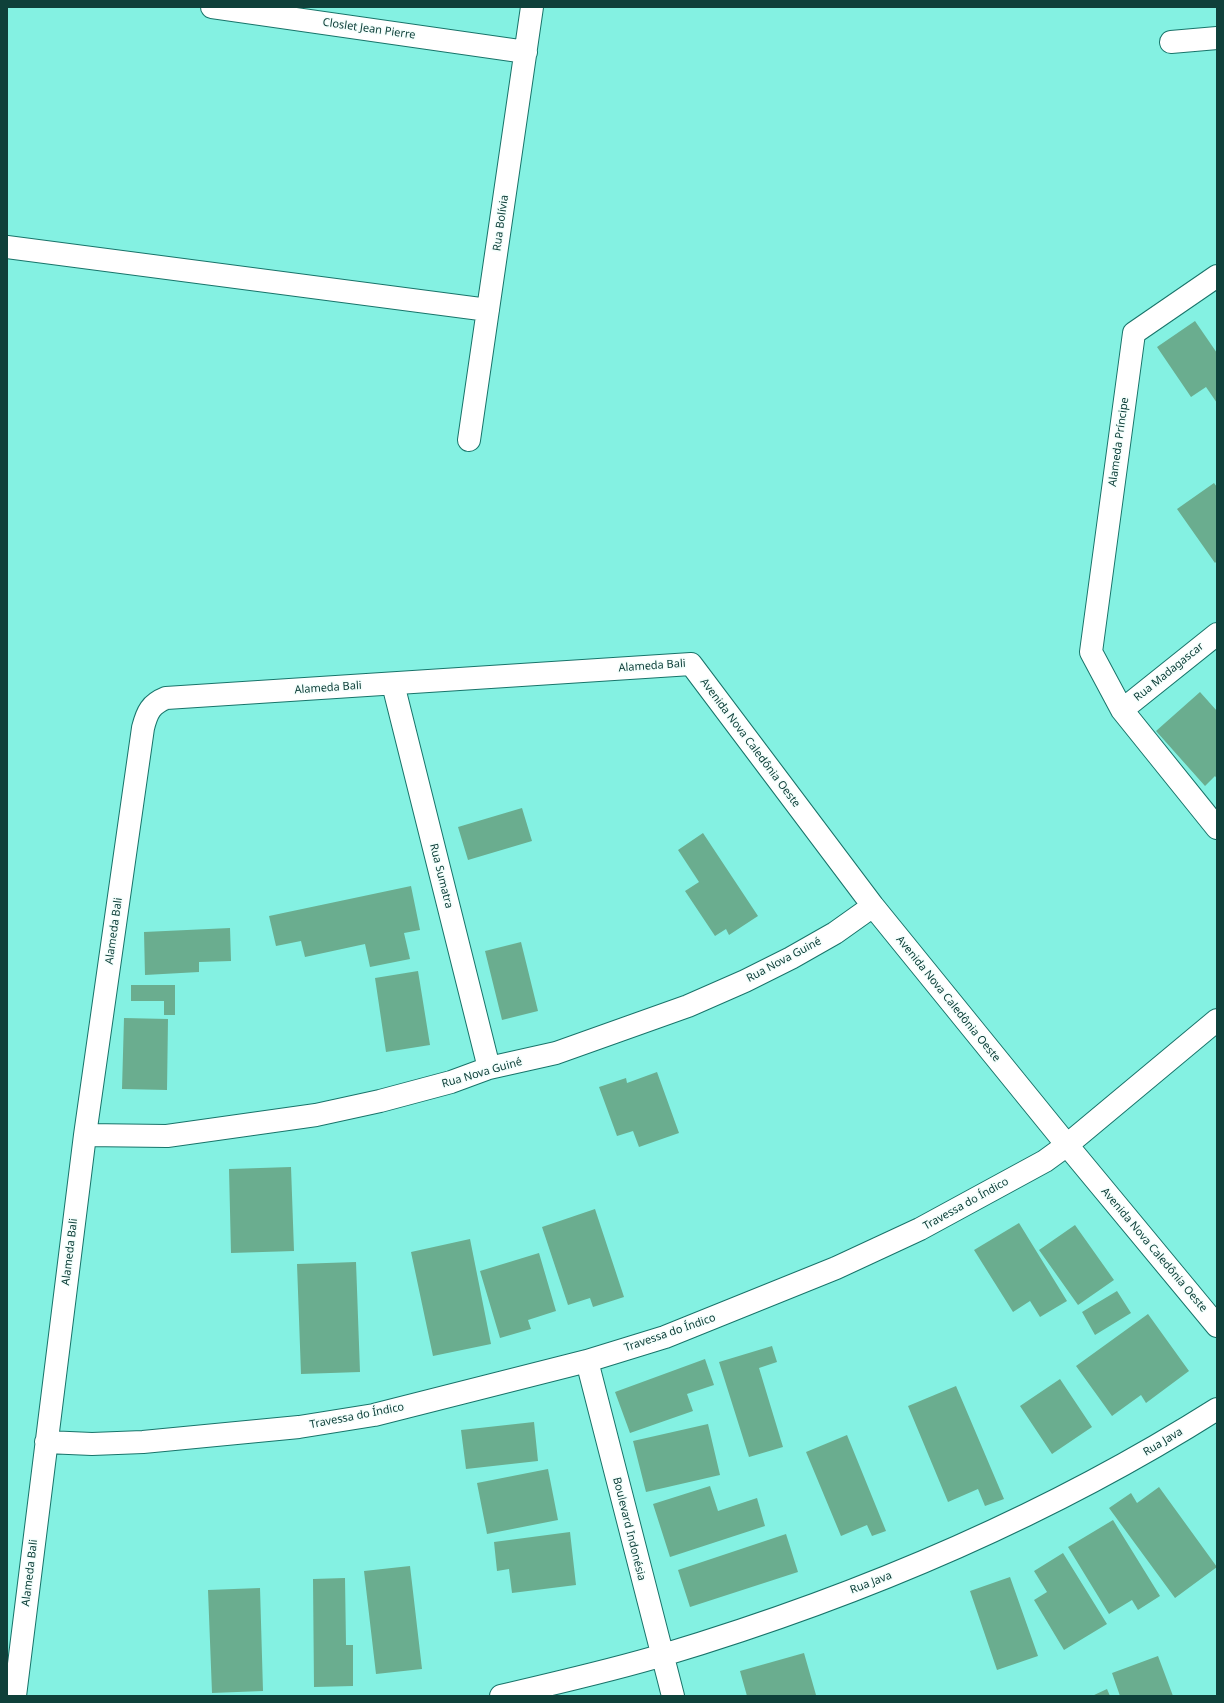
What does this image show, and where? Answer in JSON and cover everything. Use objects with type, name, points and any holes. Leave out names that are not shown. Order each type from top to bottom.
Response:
[{"type":"street","name":"Closlet Jean Pierre","points":[[212,7],[526,52]]},
{"type":"street","name":"Rua Bolívia","points":[[469,440],[532,7]]},
{"type":"street","points":[[1171,42],[1217,38]]},
{"type":"street","points":[[7,247],[488,310]]},
{"type":"street","name":"Alameda Príncipe","points":[[1122,710],[1091,652],[1134,333],[1217,276]]},
{"type":"street","name":"Rua Madagascar","points":[[1122,710],[1217,634]]},
{"type":"street","name":"Alameda Bali","points":[[15,1696],[85,1135],[143,728],[147,712],[155,702],[166,698],[691,664]]},
{"type":"street","name":"Avenida Nova Caledônia Oeste","points":[[691,664],[873,906],[1066,1146],[1217,1326]]},
{"type":"street","name":"Rua Sumatra","points":[[393,684],[489,1068]]},
{"type":"street","points":[[1122,710],[1217,828]]},
{"type":"street","name":"Rua Nova Guiné","points":[[85,1135],[167,1136],[316,1115],[380,1101],[451,1082],[489,1068],[556,1052],[688,1006],[791,958],[835,933],[873,906]]},
{"type":"street","name":"Travessa do Índico","points":[[46,1442],[92,1444],[143,1442],[299,1427],[374,1415],[587,1361],[665,1337],[836,1268],[927,1226],[1045,1161],[1066,1146],[1217,1020]]},
{"type":"street","name":"Boulevard Indonésia","points":[[587,1361],[661,1656],[673,1696]]},
{"type":"street","name":"Rua Java","points":[[501,1696],[661,1656],[822,1602],[919,1564],[1061,1498],[1157,1447],[1217,1409]]},
{"type":"building","points":[[1195,321],[1217,353],[1217,403],[1206,387],[1191,397],[1157,347]]},
{"type":"building","points":[[1214,483],[1217,487],[1217,561],[1215,563],[1177,509]]},
{"type":"building","points":[[1200,692],[1217,711],[1217,779],[1215,776],[1205,786],[1156,731]]},
{"type":"building","points":[[522,808],[532,841],[468,860],[458,827]]},
{"type":"building","points":[[703,833],[758,916],[729,935],[726,929],[715,936],[685,891],[699,882],[678,850]]},
{"type":"building","points":[[411,886],[420,930],[404,933],[410,959],[370,967],[365,944],[305,957],[301,941],[276,946],[269,916]]},
{"type":"building","points":[[230,928],[231,961],[199,962],[199,972],[145,975],[144,932]]},
{"type":"building","points":[[521,942],[538,1011],[502,1020],[485,951]]},
{"type":"building","points":[[418,971],[430,1045],[386,1052],[375,978]]},
{"type":"building","points":[[131,985],[175,985],[175,1015],[164,1015],[164,1001],[131,1001]]},
{"type":"building","points":[[124,1018],[168,1019],[167,1090],[122,1089]]},
{"type":"building","points":[[657,1072],[679,1133],[639,1147],[633,1131],[617,1136],[599,1087],[626,1078],[627,1083]]},
{"type":"building","points":[[291,1167],[294,1251],[231,1253],[229,1169]]},
{"type":"building","points":[[595,1209],[624,1297],[593,1307],[590,1298],[568,1305],[542,1227]]},
{"type":"building","points":[[1019,1223],[1067,1301],[1040,1317],[1030,1301],[1013,1312],[974,1250]]},
{"type":"building","points":[[1075,1225],[1114,1280],[1078,1305],[1039,1250]]},
{"type":"building","points":[[470,1239],[491,1344],[433,1356],[411,1252]]},
{"type":"building","points":[[539,1253],[556,1311],[528,1320],[531,1329],[500,1338],[480,1271]]},
{"type":"building","points":[[356,1262],[360,1372],[301,1374],[297,1264]]},
{"type":"building","points":[[1117,1291],[1131,1313],[1095,1335],[1082,1312]]},
{"type":"building","points":[[1148,1314],[1189,1371],[1146,1403],[1141,1395],[1112,1416],[1076,1366]]},
{"type":"building","points":[[772,1346],[777,1362],[759,1368],[783,1447],[749,1457],[719,1362]]},
{"type":"building","points":[[705,1359],[714,1385],[687,1394],[693,1411],[630,1433],[615,1392]]},
{"type":"building","points":[[1060,1379],[1092,1427],[1052,1454],[1020,1406]]},
{"type":"building","points":[[956,1386],[1004,1499],[985,1506],[978,1489],[948,1502],[908,1406]]},
{"type":"building","points":[[534,1422],[538,1461],[466,1469],[461,1430]]},
{"type":"building","points":[[708,1424],[720,1475],[646,1492],[633,1441]]},
{"type":"building","points":[[847,1435],[886,1531],[872,1536],[867,1525],[841,1536],[806,1452]]},
{"type":"building","points":[[548,1469],[558,1520],[487,1534],[477,1483]]},
{"type":"building","points":[[710,1486],[718,1511],[757,1498],[765,1526],[670,1557],[653,1504]]},
{"type":"building","points":[[1159,1487],[1217,1567],[1175,1598],[1109,1508],[1131,1493],[1137,1503]]},
{"type":"building","points":[[1113,1520],[1160,1596],[1138,1610],[1132,1600],[1109,1614],[1068,1547]]},
{"type":"building","points":[[570,1532],[576,1585],[512,1593],[509,1569],[497,1571],[494,1542]]},
{"type":"building","points":[[786,1534],[798,1572],[690,1607],[678,1570]]},
{"type":"building","points":[[1063,1553],[1107,1624],[1064,1650],[1034,1600],[1047,1592],[1034,1571]]},
{"type":"building","points":[[410,1566],[422,1669],[376,1674],[364,1571]]},
{"type":"building","points":[[1010,1577],[1038,1656],[997,1670],[970,1591]]},
{"type":"building","points":[[345,1578],[346,1645],[353,1645],[353,1686],[314,1687],[313,1579]]},
{"type":"building","points":[[260,1588],[263,1691],[212,1693],[208,1590]]},
{"type":"building","points":[[804,1653],[816,1695],[747,1696],[740,1671]]},
{"type":"building","points":[[1158,1656],[1173,1696],[1120,1696],[1112,1673]]},
{"type":"building","points":[[1107,1689],[1110,1696],[1092,1696]]}]
